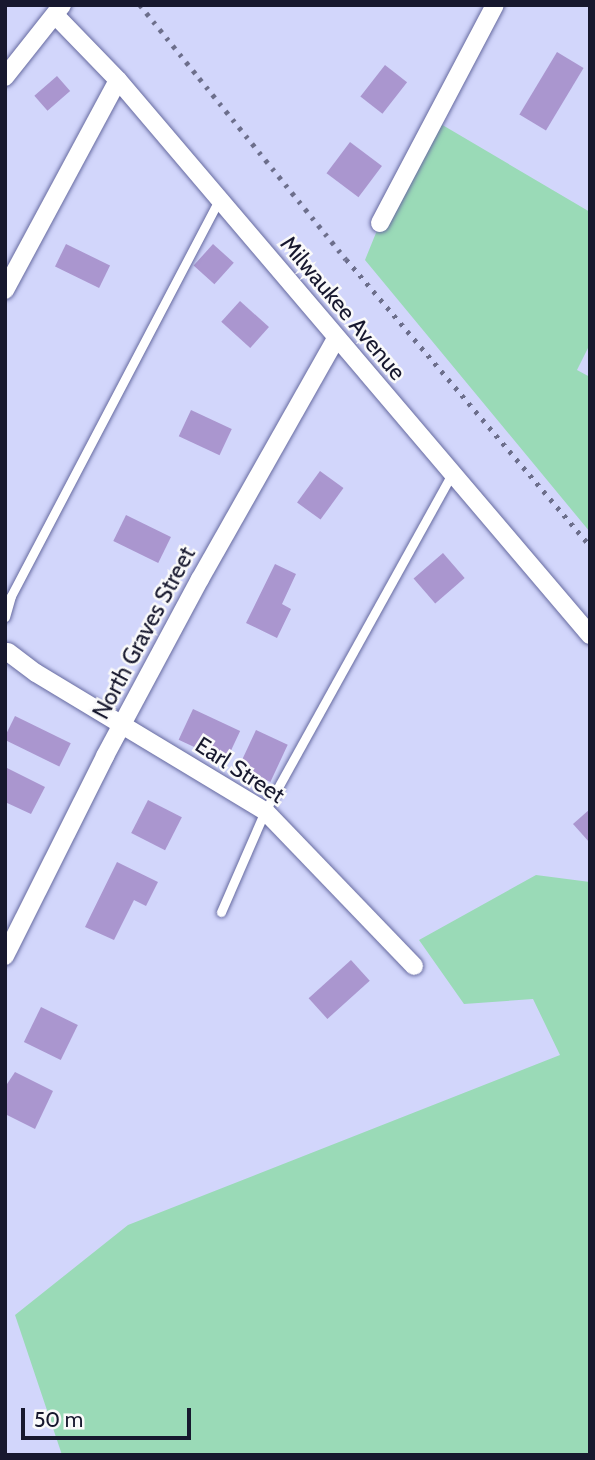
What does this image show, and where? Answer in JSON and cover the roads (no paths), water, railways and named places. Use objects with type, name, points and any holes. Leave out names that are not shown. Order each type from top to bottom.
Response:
[{"type":"street","points":[[380,223],[495,5]]},
{"type":"street","points":[[5,77],[59,11]]},
{"type":"street","name":"Milwaukee Avenue","points":[[59,11],[590,635]]},
{"type":"street","points":[[5,290],[118,80]]},
{"type":"street","name":"North Graves Street","points":[[5,956],[122,724],[336,339]]},
{"type":"street","name":"Earl Street","points":[[7,646],[36,673],[265,811],[414,966]]},
{"type":"lane","points":[[5,618],[11,596],[219,200]]},
{"type":"lane","points":[[221,912],[265,811],[452,474]]},
{"type":"railway","points":[[140,5],[346,259],[590,546]]}]
